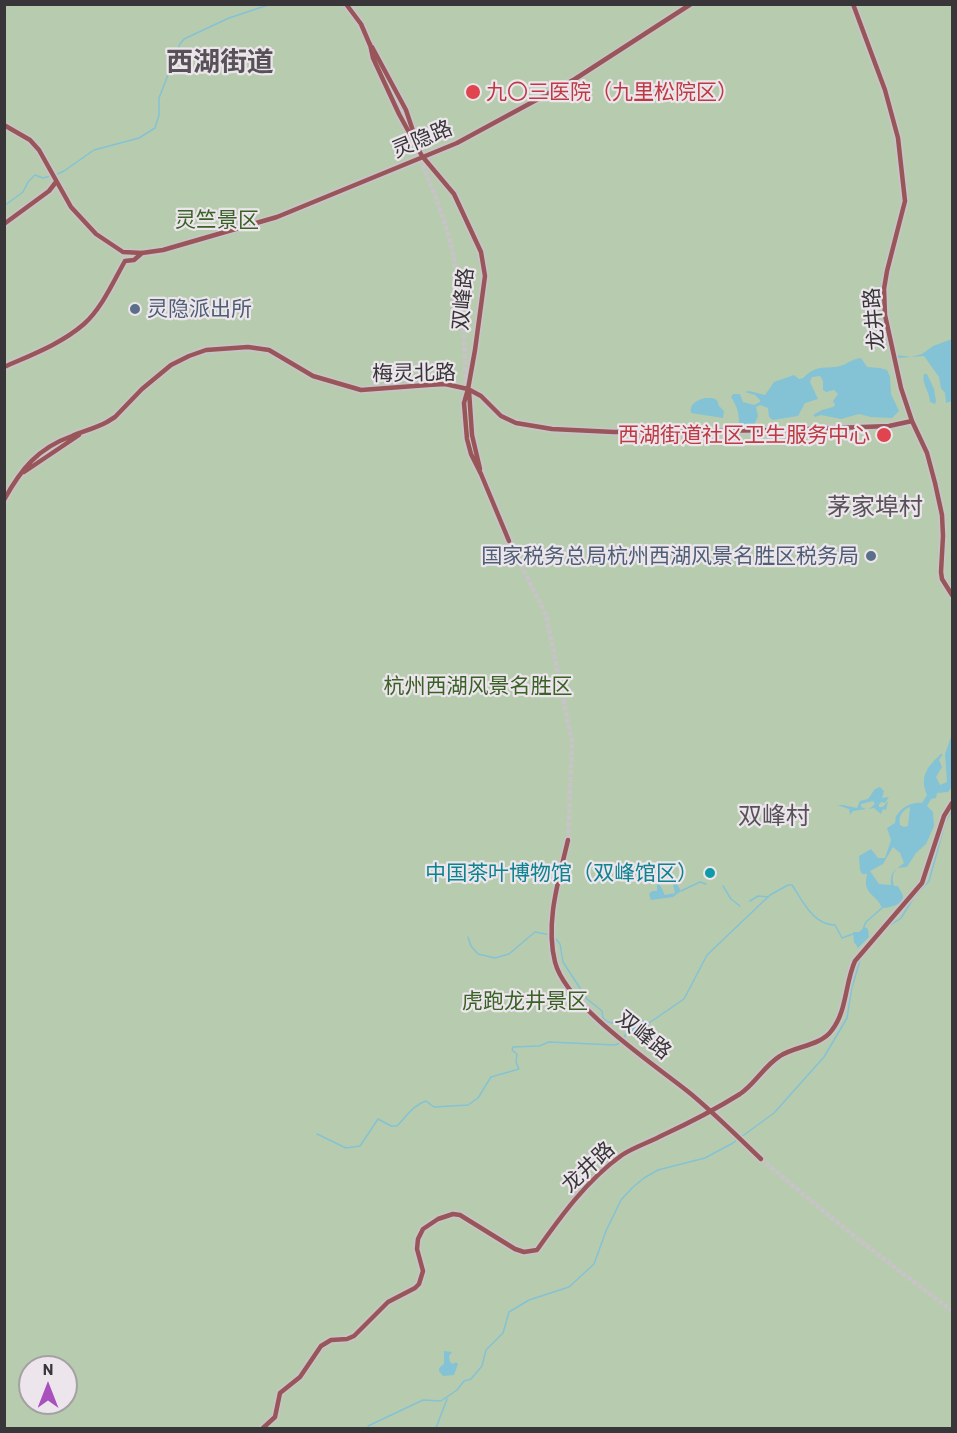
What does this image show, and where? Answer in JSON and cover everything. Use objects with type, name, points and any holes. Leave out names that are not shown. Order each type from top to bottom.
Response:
[{"type":"street","points":[[346,4],[361,24],[397,102]]},
{"type":"street","name":"灵隐路","points":[[142,253],[164,250],[278,217],[457,143],[575,79],[691,4]]},
{"type":"street","name":"龙井路","points":[[853,4],[885,90],[898,138],[905,201],[889,261],[884,289],[885,304],[893,356],[912,421],[927,453],[935,483],[942,514],[942,579],[952,595]]},
{"type":"street","name":"双峰路","points":[[370,44],[373,58],[399,114],[422,156],[454,194],[477,241],[484,265],[475,350],[464,403],[467,439],[471,454],[481,474]]},
{"type":"street","points":[[4,125],[30,140],[39,150],[71,207],[96,234],[123,252],[142,253]]},
{"type":"street","points":[[4,224],[49,191],[55,181]]},
{"type":"street","points":[[4,367],[65,338],[85,324],[100,305],[125,261],[123,252]]},
{"type":"street","points":[[125,261],[134,260],[142,253]]},
{"type":"street","name":"梅灵北路","points":[[4,500],[30,461],[46,447],[95,428],[115,417],[142,389],[171,365],[206,350],[248,347],[269,350],[313,376],[361,390],[445,384],[468,389],[481,396],[501,416],[516,423],[552,429],[612,432],[783,430],[889,426],[912,421]]},
{"type":"street","points":[[467,419],[472,449],[509,541]]},
{"type":"street","name":"龙井路","points":[[263,1428],[275,1417],[280,1393],[300,1377],[321,1346],[331,1340],[354,1336],[388,1302],[419,1284],[423,1271],[417,1249],[417,1239],[423,1229],[432,1222],[444,1216],[460,1215],[515,1249],[524,1252],[537,1250],[560,1217],[607,1167],[624,1154],[742,1093],[778,1057],[822,1039],[833,1029],[841,1012],[849,975],[855,961],[922,883],[944,816],[952,803]]},
{"type":"street","name":"双峰路","points":[[567,840],[554,903],[551,935],[555,960],[561,977],[578,998],[622,1040],[710,1110],[762,1159]]},
{"type":"green space","name":"虎跑龙井景区","points":[[5,5],[952,5],[952,1428],[5,1428]]},
{"type":"water","points":[[952,339],[952,401],[946,403],[939,377],[924,356],[911,357]]},
{"type":"water","points":[[861,358],[867,367],[887,370],[890,377],[891,394],[899,411],[892,418],[859,414],[841,419],[821,415],[815,417],[813,415],[835,405],[833,401],[838,394],[834,390],[826,392],[823,390],[823,381],[820,376],[812,377],[810,382],[818,399],[805,403],[798,416],[773,420],[769,417],[768,408],[760,405],[756,407],[758,416],[754,425],[739,423],[735,403],[731,397],[733,394],[740,394],[743,402],[754,405],[760,400],[755,395],[745,392],[765,395],[774,382],[794,375],[799,379],[803,378],[818,368],[837,367]]},
{"type":"water","points":[[924,374],[927,374],[934,389],[935,404],[930,402]]},
{"type":"water","points":[[705,398],[717,400],[724,411],[723,418],[691,413],[694,403]]},
{"type":"water","points":[[952,734],[952,787],[948,792],[937,793],[936,798],[931,799],[927,806],[933,812],[934,826],[926,844],[916,853],[907,867],[897,868],[904,863],[900,853],[893,847],[883,864],[870,871],[879,884],[891,885],[892,874],[896,869],[893,883],[894,886],[898,886],[903,899],[895,905],[882,908],[866,886],[867,874],[862,874],[860,870],[859,856],[871,849],[878,858],[885,858],[891,840],[887,828],[895,823],[896,816],[904,808],[910,804],[922,803],[927,795],[924,777],[932,763],[941,754],[943,754],[939,760],[942,767],[936,777],[940,785],[947,782],[945,754]],"holes":[[[910,807],[908,826],[904,827],[900,825],[900,817]]]},
{"type":"water","points":[[880,787],[884,791],[882,798],[889,797],[885,803],[879,804],[879,807],[883,807],[888,801],[886,810],[883,809],[881,814],[874,808],[869,809],[875,804],[873,801],[861,804],[861,807],[866,809],[853,811],[850,815],[849,809],[837,805],[857,808],[860,801],[868,799],[875,789]]},
{"type":"water","points":[[657,883],[665,895],[675,893],[673,884],[676,883],[681,891],[673,897],[651,900],[649,894],[657,891]]},
{"type":"water","points":[[865,927],[868,929],[869,937],[858,948],[854,942],[853,932],[859,932]]},
{"type":"water","points":[[634,1014],[649,1024],[649,1027],[642,1031],[630,1031],[625,1025]]},
{"type":"water","points":[[444,1351],[452,1352],[449,1356],[450,1362],[458,1364],[454,1375],[443,1376],[439,1371],[444,1364]]},
{"type":"waterway","points":[[55,175],[94,150],[139,138],[155,128],[159,115],[159,98],[184,39],[229,18],[271,4]]},
{"type":"waterway","points":[[4,206],[23,192],[35,175],[43,178],[50,176]]},
{"type":"waterway","points":[[874,942],[889,926],[901,918],[914,897],[929,881],[945,823],[952,810]]},
{"type":"waterway","points":[[681,891],[700,882],[706,884]]},
{"type":"waterway","points":[[649,1023],[684,999],[707,955],[770,895],[788,885],[792,885],[815,917],[827,924],[835,925],[842,938],[853,934]]},
{"type":"waterway","points":[[723,886],[731,899],[740,906]]},
{"type":"waterway","points":[[750,901],[758,896],[769,897]]},
{"type":"waterway","points":[[863,929],[866,922],[882,908]]},
{"type":"waterway","points":[[468,937],[471,946],[478,954],[495,958],[509,954],[535,932],[551,935]]},
{"type":"waterway","points":[[555,938],[560,944],[563,962],[587,999],[602,1011],[603,1018],[608,1022],[625,1026]]},
{"type":"waterway","points":[[368,1426],[423,1400],[441,1401],[457,1390],[464,1381],[471,1379],[482,1366],[486,1350],[503,1333],[509,1312],[529,1300],[569,1287],[594,1264],[621,1200],[644,1178],[658,1170],[705,1158],[733,1143],[774,1113],[824,1057],[847,1018],[852,987],[861,957]]},
{"type":"waterway","points":[[317,1134],[346,1148],[360,1146],[378,1119],[391,1126],[397,1126],[413,1108],[426,1101],[434,1107],[468,1105],[478,1098],[491,1077],[519,1069],[516,1062],[517,1054],[512,1050],[513,1047],[539,1046],[549,1042],[615,1045],[620,1043],[629,1030]]},
{"type":"waterway","points":[[436,1428],[447,1399]]},
{"type":"tunnel","points":[[397,102],[403,117]]},
{"type":"tunnel","points":[[415,147],[436,198],[452,250],[460,292],[464,334],[467,419]]},
{"type":"tunnel","points":[[509,541],[546,615],[572,742],[568,840]]},
{"type":"tunnel","points":[[761,1159],[850,1233],[952,1311]]},
{"type":"place","name":"九〇三医院（九里松院区）","points":[[473,92]]},
{"type":"place","name":"灵隐派出所","points":[[135,309]]},
{"type":"place","name":"西湖街道社区卫生服务中心","points":[[884,435]]},
{"type":"place","name":"国家税务总局杭州西湖风景名胜区税务局","points":[[871,556]]},
{"type":"place","name":"中国茶叶博物馆（双峰馆区）","points":[[710,873]]},
{"type":"district","name":"西湖街道","points":[[220,62]]},
{"type":"district","name":"茅家埠村","points":[[875,507]]},
{"type":"district","name":"双峰村","points":[[774,816]]},
{"type":"park label","name":"灵竺景区","points":[[217,220]]},
{"type":"park label","name":"杭州西湖风景名胜区","points":[[478,686]]}]
